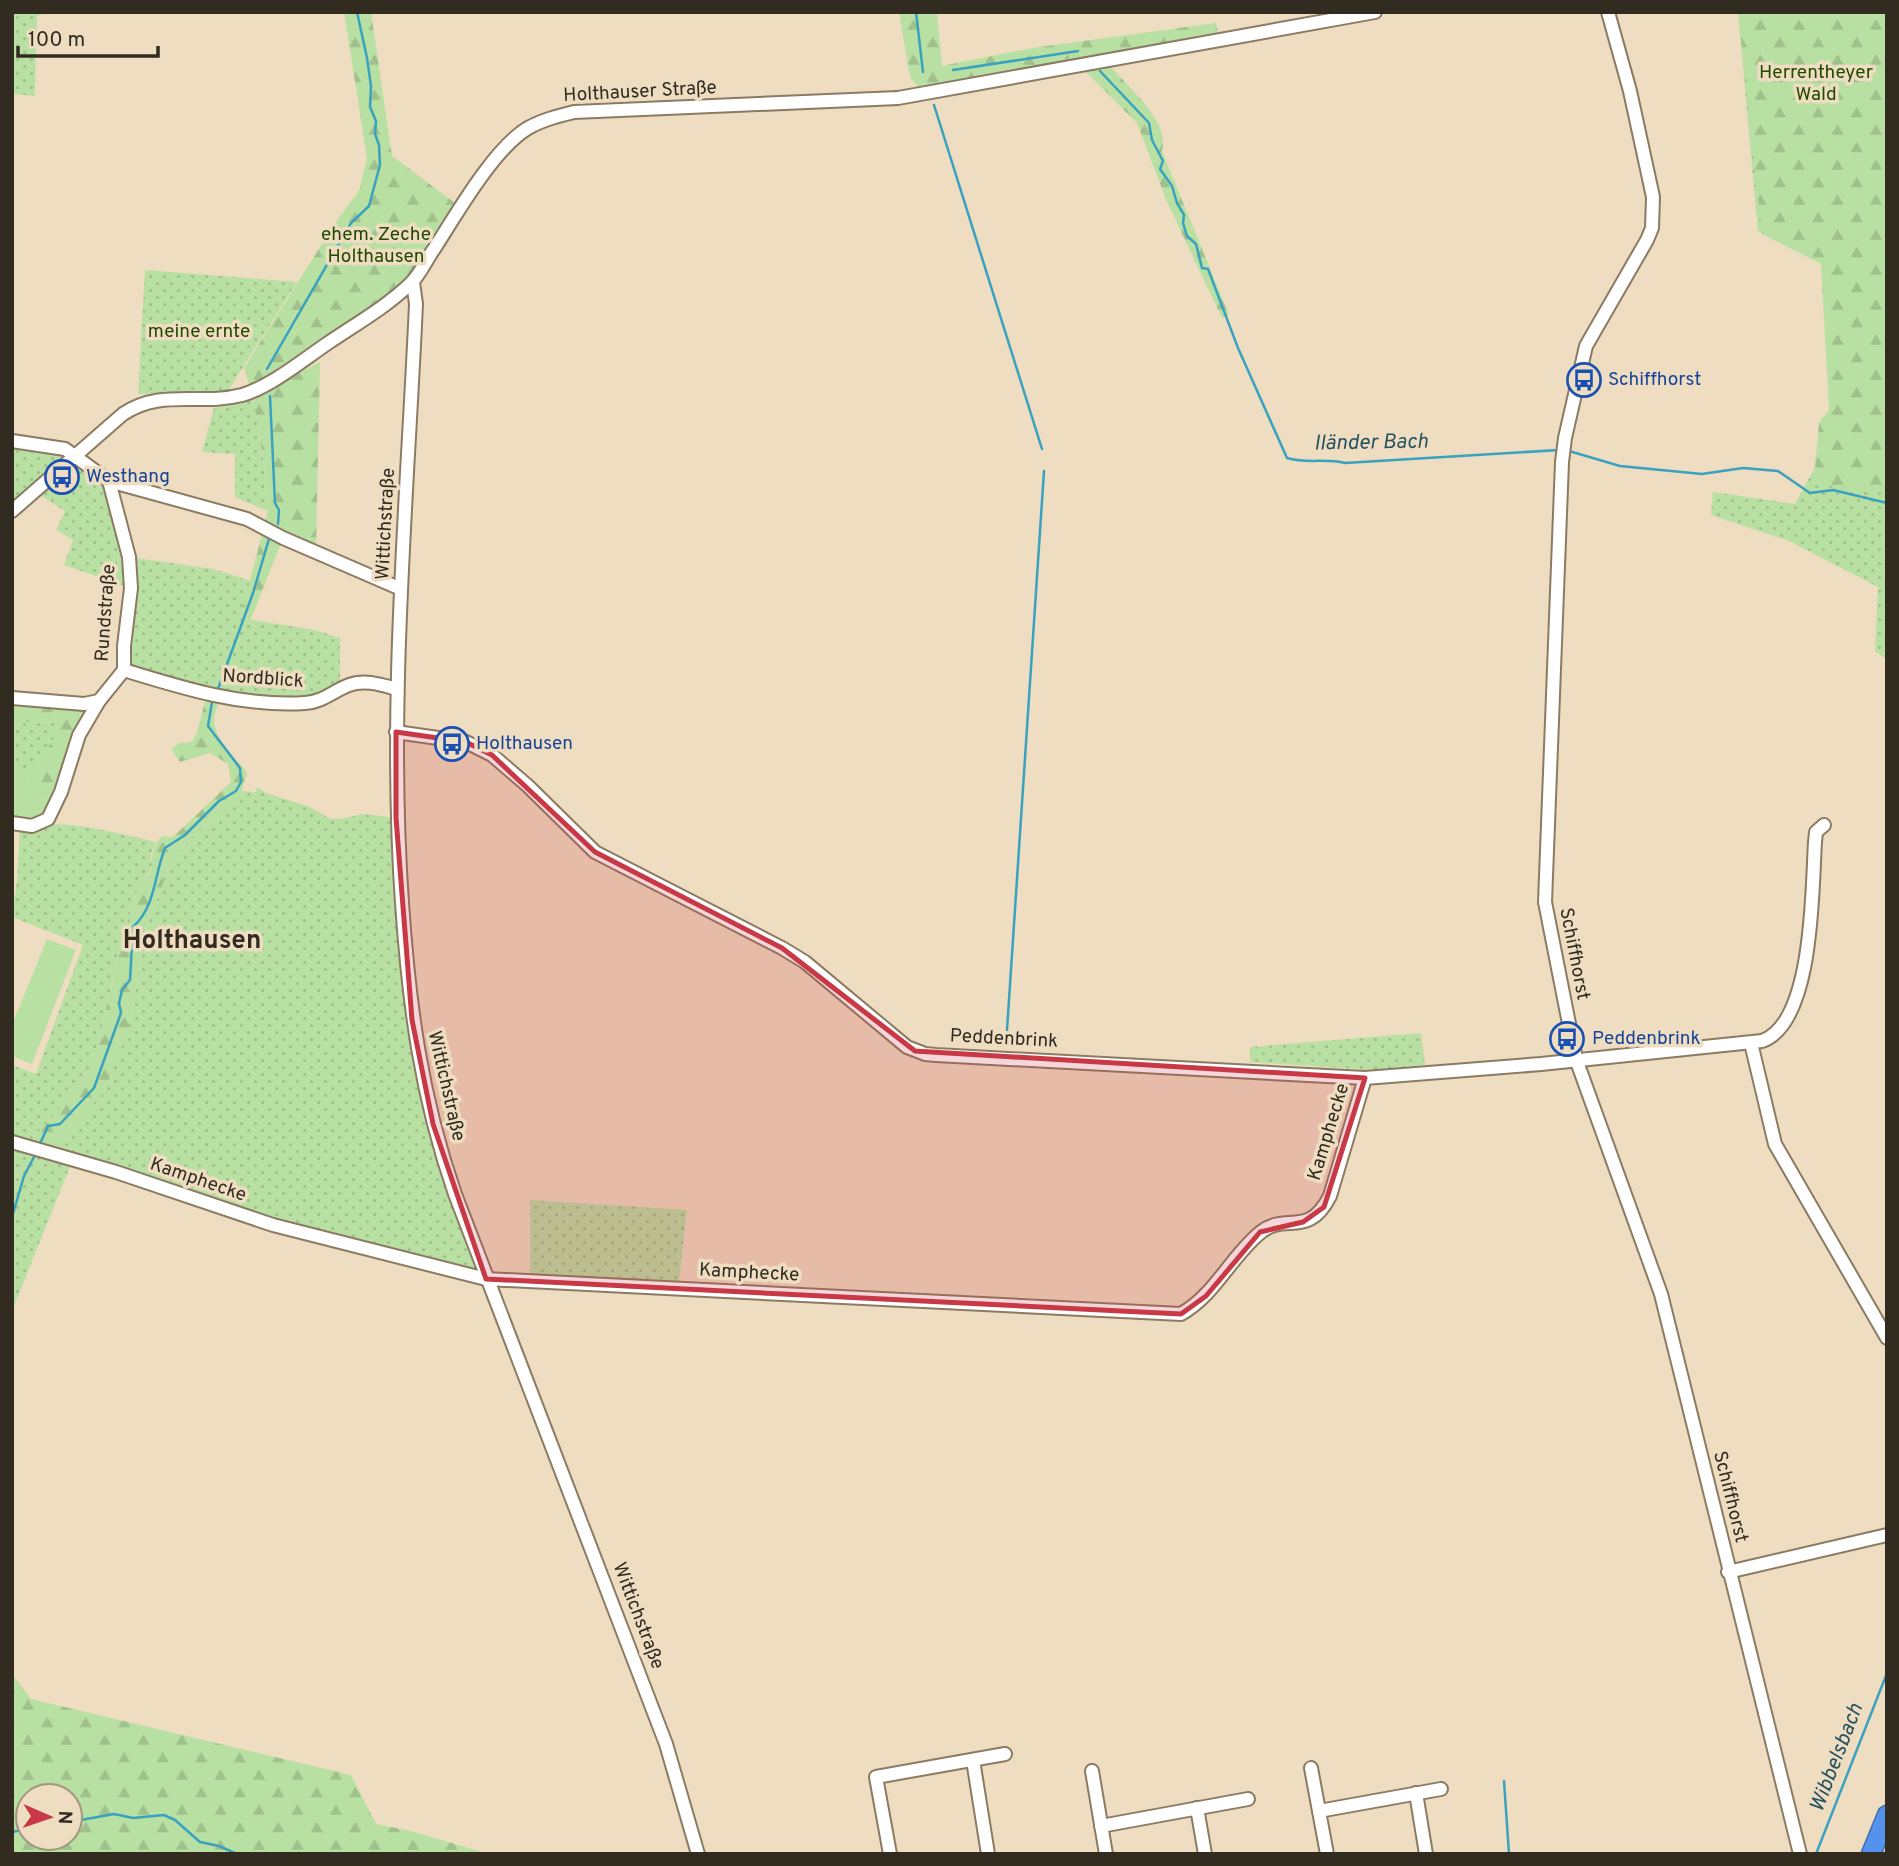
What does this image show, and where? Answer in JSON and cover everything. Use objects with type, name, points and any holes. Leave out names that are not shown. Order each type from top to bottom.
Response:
[{"type":"highway","points":[[1871,1854],[1887,1815]]},
{"type":"street","name":"Holthauser Straße","points":[[12,511],[123,414],[144,402],[228,398],[244,394],[266,383],[394,298],[413,282],[496,160],[527,129],[555,117],[573,112],[898,98],[1375,12]]},
{"type":"street","name":"Schiffhorst","points":[[1608,12],[1638,123],[1654,213],[1647,240],[1586,346],[1563,450],[1545,902],[1576,1059],[1661,1294],[1800,1854]]},
{"type":"street","name":"Wittichstraße","points":[[413,282],[416,304],[397,689],[396,818],[406,968],[422,1076],[439,1145],[486,1279],[666,1744],[698,1854]]},
{"type":"street","points":[[12,441],[65,449],[109,481],[247,519],[283,538],[401,589]]},
{"type":"street","name":"Rundstraße","points":[[12,823],[32,826],[48,819],[61,792],[79,734],[99,701],[124,670],[131,588],[129,557],[109,481]]},
{"type":"street","name":"Nordblick","points":[[124,670],[210,695],[250,701],[313,702],[327,698],[352,684],[363,683],[397,689]]},
{"type":"street","points":[[12,698],[84,704],[99,701]]},
{"type":"street","name":"Peddenbrink","points":[[396,732],[466,742],[492,755],[528,786],[595,852],[782,948],[805,962],[907,1047],[936,1055],[1365,1078],[1751,1043],[1771,1038],[1787,1015],[1804,976],[1816,832],[1824,825]]},
{"type":"street","points":[[1751,1043],[1775,1144],[1887,1338]]},
{"type":"street","name":"Kamphecke","points":[[12,1142],[49,1151],[273,1225],[486,1279],[1181,1314],[1206,1296],[1260,1232],[1274,1225],[1303,1223],[1324,1207],[1365,1078]]},
{"type":"street","points":[[1728,1572],[1887,1535]]},
{"type":"street","points":[[890,1854],[876,1777],[1005,1754]]},
{"type":"street","points":[[972,1760],[988,1854]]},
{"type":"street","points":[[1311,1768],[1327,1854]]},
{"type":"street","points":[[1092,1771],[1107,1854]]},
{"type":"street","points":[[1319,1811],[1441,1788]]},
{"type":"street","points":[[1416,1793],[1426,1854]]},
{"type":"street","points":[[1101,1826],[1248,1799]]},
{"type":"street","points":[[1197,1808],[1205,1854]]},
{"type":"highlighted area","points":[[396,732],[466,742],[492,755],[595,852],[782,948],[915,1051],[1365,1078],[1324,1207],[1303,1222],[1260,1232],[1206,1296],[1181,1314],[486,1279],[433,1124],[412,1020],[396,818]]},
{"type":"green space","points":[[12,12],[49,12],[37,16],[35,96],[12,94]]},
{"type":"green space","name":"ehem. Zeche Holthausen","points":[[344,12],[371,12],[392,156],[459,206],[410,280],[352,323],[250,388],[244,368],[337,220],[359,191],[367,158]]},
{"type":"green space","points":[[899,12],[937,12],[942,66],[1032,48],[1216,23],[1218,32],[1102,54],[1159,125],[1163,138],[1162,151],[1229,315],[1222,318],[1167,202],[1137,123],[1072,58],[924,94],[910,77]]},
{"type":"green space","name":"Herrentheyer Wald","points":[[1738,12],[1887,12],[1887,660],[1875,651],[1878,587],[1789,541],[1711,515],[1713,492],[1795,504],[1814,469],[1822,418],[1833,417],[1821,265],[1823,241],[1758,232]]},
{"type":"green space","name":"Herrentheyer Wald","points":[[1738,12],[1887,12],[1887,493],[1814,484],[1819,423],[1829,410],[1821,264],[1762,234]]},
{"type":"green space","name":"meine ernte","points":[[145,270],[297,282],[228,391],[138,394]]},
{"type":"green space","points":[[320,362],[316,549],[283,538],[251,619],[240,619],[268,511],[264,463],[253,398]]},
{"type":"green space","points":[[253,398],[264,463],[268,511],[235,497],[235,454],[202,452],[214,408],[244,403]]},
{"type":"green space","points":[[12,442],[65,449],[109,481],[129,557],[213,569],[251,581],[240,618],[315,630],[340,638],[340,689],[327,698],[233,699],[124,670],[130,588],[64,565],[73,540],[56,530],[65,511],[34,491],[12,511]]},
{"type":"green space","points":[[207,694],[223,697],[216,708],[215,729],[247,773],[240,795],[221,817],[201,828],[172,859],[148,924],[128,1032],[104,1092],[49,1151],[26,1145],[84,1083],[100,1037],[121,941],[138,889],[152,869],[152,855],[156,844],[162,836],[173,837],[231,782],[228,764],[210,753],[180,762],[171,749],[179,743],[192,742]]},
{"type":"green space","points":[[12,699],[92,703],[56,804],[36,794],[26,774],[53,741],[60,723],[20,722],[12,732]]},
{"type":"green space","points":[[19,722],[61,723],[53,741],[24,777],[12,765],[12,732]]},
{"type":"green space","points":[[12,765],[24,776],[26,774],[36,794],[56,804],[48,819],[12,823]]},
{"type":"green space","points":[[257,787],[266,793],[310,807],[331,819],[363,814],[396,818],[422,1076],[486,1279],[373,1250],[73,1159],[12,1311],[12,1065],[36,1074],[83,945],[12,917],[20,825],[72,825],[156,842],[151,854],[152,868],[138,889],[121,940],[100,1037],[84,1083],[26,1145],[49,1151],[128,1032],[148,924],[172,859],[201,828],[221,817],[240,791],[256,792]]},
{"type":"green space","points":[[47,939],[76,950],[32,1064],[12,1056],[12,1025]]},
{"type":"green space","points":[[1421,1033],[1425,1065],[1373,1070],[1250,1062],[1250,1047]]},
{"type":"green space","points":[[530,1200],[687,1210],[679,1281],[530,1274]]},
{"type":"green space","points":[[12,1674],[31,1699],[351,1775],[376,1824],[411,1831],[489,1854],[12,1854]]},
{"type":"waterway","points":[[267,369],[351,223],[369,206],[380,165],[379,145],[375,134],[376,121],[370,107],[371,86],[367,58],[357,12]]},
{"type":"waterway","name":"Iländer Bach","points":[[916,12],[923,72]]},
{"type":"waterway","name":"Iländer Bach","points":[[953,70],[1078,51]]},
{"type":"waterway","name":"Iländer Bach","points":[[1100,71],[1149,123],[1152,140],[1163,161],[1160,169],[1172,186],[1184,215],[1183,223],[1187,236],[1196,244],[1202,268],[1208,269],[1238,348],[1287,458],[1345,463],[1559,450]]},
{"type":"waterway","points":[[934,105],[1042,449]]},
{"type":"waterway","points":[[270,396],[278,524]]},
{"type":"waterway","name":"Iländer Bach","points":[[1569,451],[1620,466],[1702,474],[1743,468],[1778,471],[1810,493],[1833,490],[1887,503]]},
{"type":"waterway","points":[[1006,1045],[1044,471]]},
{"type":"waterway","points":[[218,689],[253,593],[269,539]]},
{"type":"waterway","points":[[39,1146],[48,1126],[60,1124],[94,1088],[121,1013],[119,1003],[122,990],[130,980],[133,927],[146,910],[165,848],[185,835],[219,801],[236,791],[241,782],[240,768],[208,726],[212,702]]},
{"type":"waterway","points":[[12,1217],[24,1176],[35,1155]]},
{"type":"waterway","name":"Wibbelsbach","points":[[1816,1854],[1887,1673]]},
{"type":"waterway","points":[[1504,1781],[1509,1854]]},
{"type":"waterway","points":[[84,1819],[114,1814],[133,1818],[164,1815],[175,1820],[200,1842],[237,1854]]},
{"type":"place","name":"Schiffhorst","points":[[1584,380]]},
{"type":"place","name":"Westhang","points":[[62,477]]},
{"type":"place","name":"Holthausen","points":[[452,744]]},
{"type":"place","name":"Peddenbrink","points":[[1567,1039]]},
{"type":"district","name":"Holthausen","points":[[192,941]]}]
